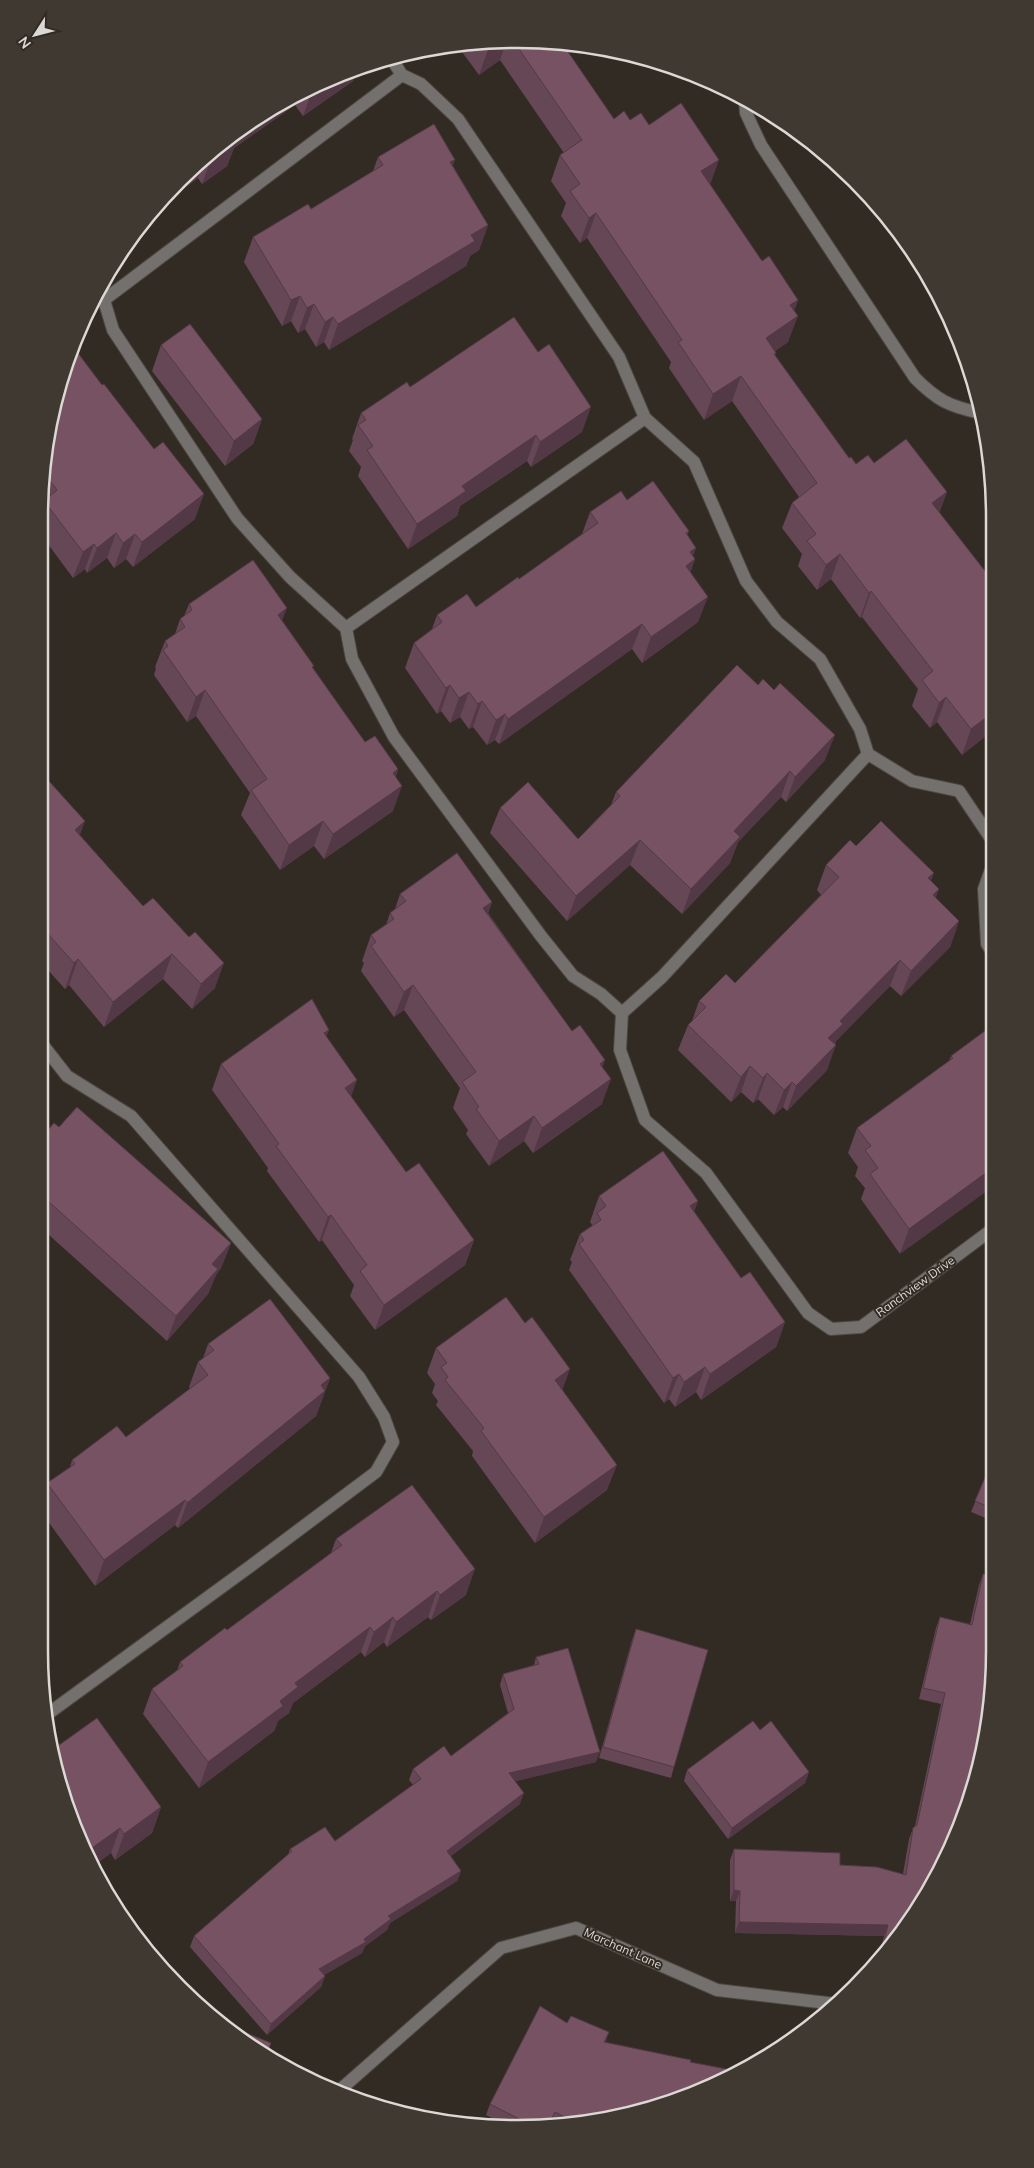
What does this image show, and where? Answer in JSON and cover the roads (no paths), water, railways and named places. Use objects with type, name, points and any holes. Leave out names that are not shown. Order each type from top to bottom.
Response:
[{"type":"street","points":[[394,63],[402,75],[421,84],[458,120],[618,356],[645,418],[694,462],[746,581],[777,622],[820,659],[860,729],[868,754],[912,781],[959,792],[986,831]]},
{"type":"street","points":[[103,295],[402,75]]},
{"type":"street","points":[[746,107],[746,112],[761,145],[915,378],[932,396],[954,407],[975,413]]},
{"type":"street","points":[[100,301],[113,330],[237,518],[290,577],[346,628],[352,660],[394,738],[541,936],[573,976],[601,994],[622,1013],[662,977],[868,754]]},
{"type":"street","points":[[346,628],[645,418]]},
{"type":"street","points":[[986,883],[984,889],[986,926]]},
{"type":"street","name":"Ranchview Drive","points":[[622,1013],[620,1050],[646,1120],[706,1173],[808,1313],[831,1329],[860,1327],[986,1234]]},
{"type":"street","points":[[48,1052],[67,1076],[131,1116],[359,1377],[384,1417],[393,1442],[376,1472],[52,1711]]},
{"type":"street","name":"Marchant Lane","points":[[343,2087],[501,1948],[576,1928],[716,1990],[828,2003]]}]
